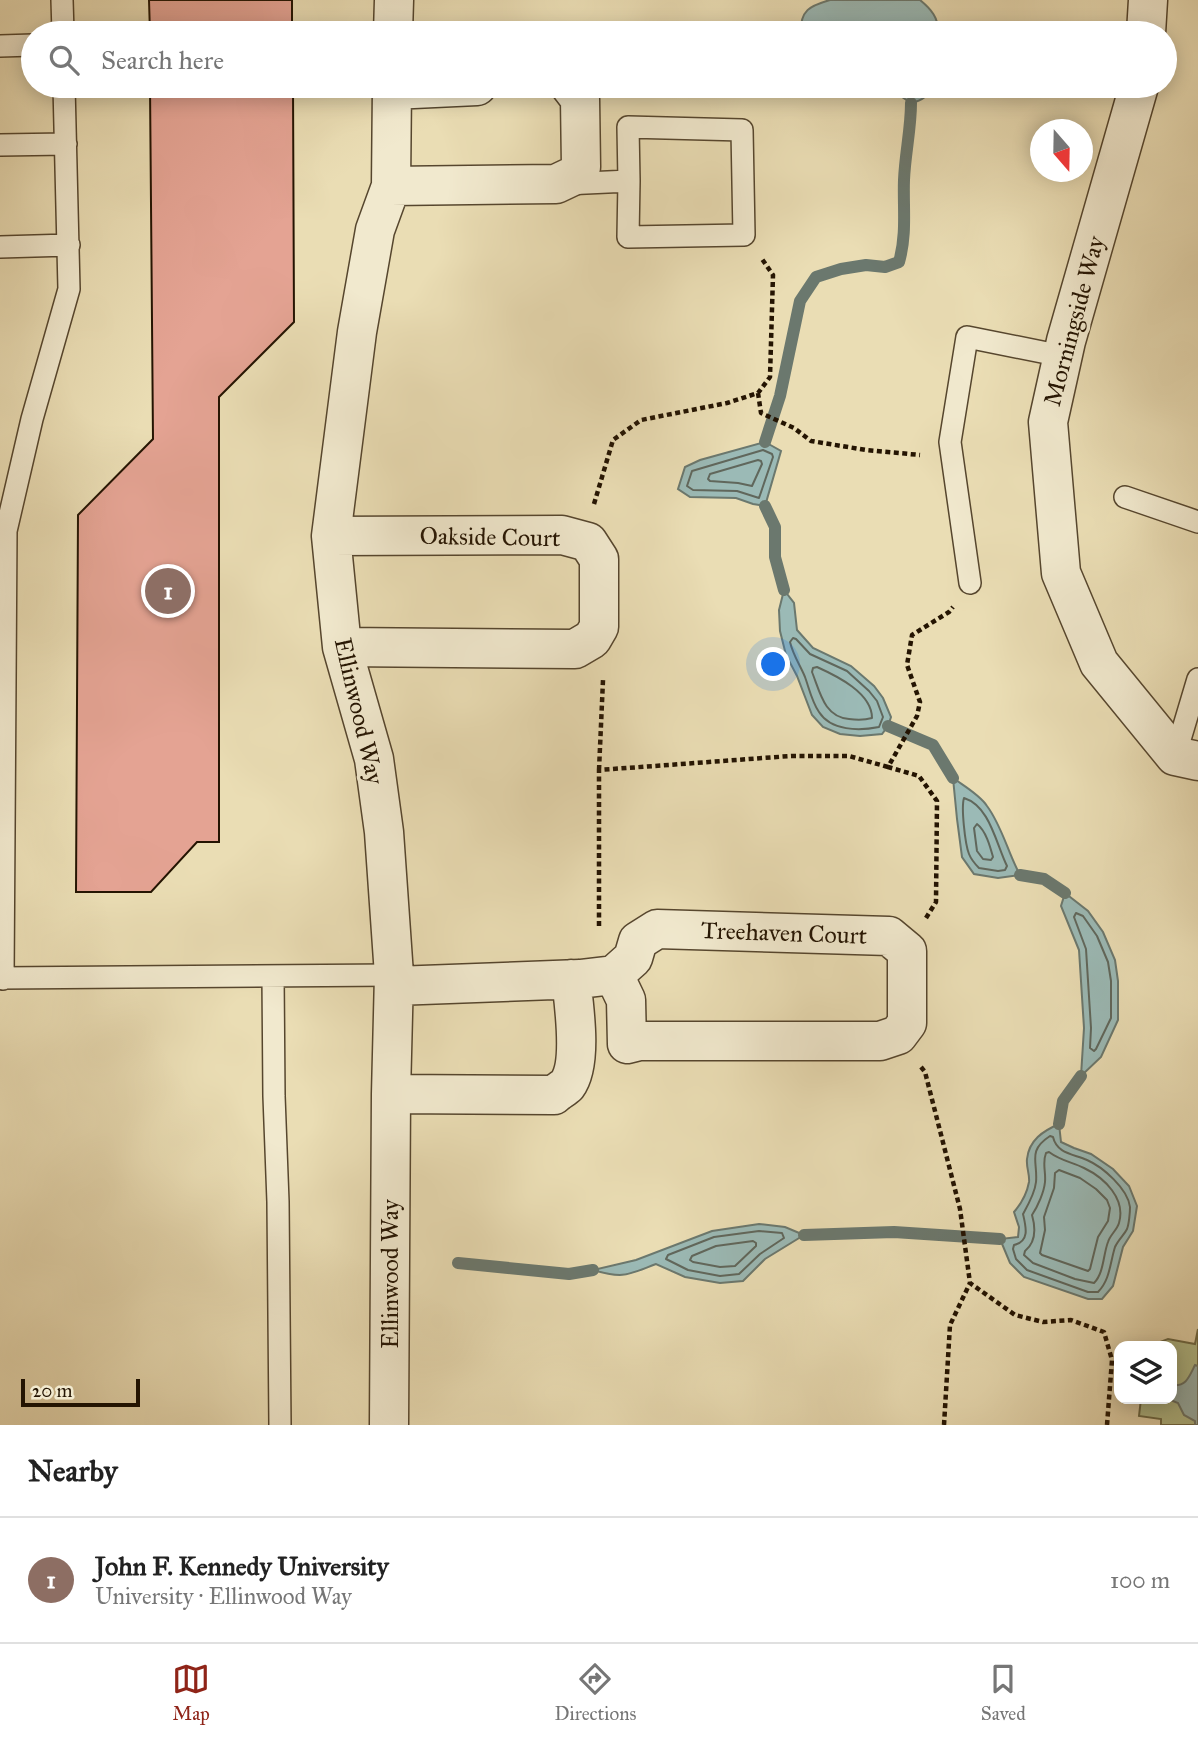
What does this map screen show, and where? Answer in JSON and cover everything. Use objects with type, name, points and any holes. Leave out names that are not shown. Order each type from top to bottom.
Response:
[{"type":"street","points":[[393,21],[394,0]]},
{"type":"street","points":[[1147,21],[1148,0]]},
{"type":"street","name":"Ellinwood Way","points":[[389,1425],[394,980],[384,832],[374,759],[342,647],[331,536],[358,332],[376,230],[391,186],[392,98]]},
{"type":"street","points":[[391,186],[556,184],[575,175],[581,167],[579,98]]},
{"type":"street","name":"Morningside Way","points":[[1136,98],[1062,356],[1048,422],[1061,573],[1100,663],[1186,758]]},
{"type":"street","name":"Oakside Court","points":[[331,536],[562,535],[587,542],[599,559],[599,627],[592,639]]},
{"type":"street","points":[[342,647],[575,649],[592,639]]},
{"type":"street","name":"Treehaven Court","points":[[595,977],[633,958],[638,941],[657,929],[890,936],[907,951]]},
{"type":"street","points":[[394,980],[595,977],[626,1000],[627,1044],[639,1041],[880,1041],[898,1035],[907,1023],[907,951]]},
{"type":"street","points":[[391,1094],[554,1095],[567,1085],[574,1066],[576,1035],[595,977]]},
{"type":"lane","points":[[62,0],[63,21]]},
{"type":"lane","points":[[0,46],[21,45]]},
{"type":"lane","points":[[64,98],[69,289],[32,419],[6,531],[1,979],[273,976],[394,980]]},
{"type":"lane","points":[[628,127],[742,130],[744,235],[628,237],[629,181],[628,127]]},
{"type":"lane","points":[[0,145],[66,144]]},
{"type":"lane","points":[[556,184],[629,181]]},
{"type":"lane","points":[[0,247],[69,245]]},
{"type":"lane","points":[[970,583],[950,442],[967,337],[1062,356]]},
{"type":"lane","points":[[1125,497],[1198,522]]},
{"type":"lane","points":[[1186,758],[1198,679]]},
{"type":"lane","points":[[273,976],[280,1425]]},
{"type":"path","points":[[587,542],[594,503],[613,440],[641,420],[727,403],[758,393],[770,377],[773,275],[744,235]]},
{"type":"path","points":[[758,393],[761,414],[794,428],[811,441],[866,450],[953,458]]},
{"type":"path","points":[[888,767],[917,716],[920,702],[907,665],[912,635],[949,612],[970,583]]},
{"type":"path","points":[[592,639],[603,673],[595,977]]},
{"type":"path","points":[[599,770],[790,756],[849,755],[919,776],[937,801],[936,902],[907,951]]},
{"type":"path","points":[[898,1035],[925,1072],[960,1209],[967,1255],[970,1283],[950,1325],[944,1425]]},
{"type":"path","points":[[970,1283],[1015,1315],[1043,1322],[1071,1320],[1104,1332],[1112,1360],[1107,1425]]},
{"type":"green space","points":[[1198,1329],[1198,1425],[1161,1425],[1161,1419],[1139,1416],[1140,1404],[1177,1404],[1177,1341],[1163,1341],[1168,1339],[1195,1344]]},
{"type":"water","points":[[830,0],[920,0],[934,14],[936,21],[802,21],[807,10]]},
{"type":"water","points":[[904,98],[922,98],[918,101],[911,103]]},
{"type":"water","points":[[765,442],[781,451],[765,506],[736,498],[690,497],[678,489],[685,467],[700,460]]},
{"type":"water","points":[[784,590],[794,603],[797,630],[813,648],[851,666],[874,686],[883,698],[891,717],[882,734],[840,734],[823,727],[812,715],[786,655],[780,631],[779,610]]},
{"type":"water","points":[[953,778],[976,794],[987,806],[997,822],[1020,875],[998,878],[974,874],[962,857]]},
{"type":"water","points":[[1065,893],[1088,911],[1103,932],[1115,960],[1118,981],[1118,1020],[1101,1057],[1081,1076],[1084,1028],[1079,950],[1061,906]]},
{"type":"water","points":[[1059,1124],[1061,1142],[1091,1154],[1113,1169],[1129,1186],[1137,1206],[1133,1231],[1123,1247],[1113,1286],[1102,1299],[1088,1299],[1024,1277],[1010,1263],[1000,1239],[1018,1237],[1019,1227],[1014,1212],[1028,1186],[1028,1152],[1038,1137]]},
{"type":"water","points":[[759,1224],[785,1227],[804,1235],[765,1259],[743,1281],[720,1283],[685,1277],[656,1264],[625,1274],[593,1270],[636,1260],[712,1231]]},
{"type":"water","points":[[1195,1365],[1198,1366],[1198,1425],[1184,1415],[1177,1403],[1177,1385],[1184,1383]]},
{"type":"building","points":[[149,0],[292,0],[292,21],[150,21]]},
{"type":"building","points":[[150,98],[293,98],[294,322],[219,397],[219,842],[197,842],[151,892],[76,892],[78,515],[153,439]]},
{"type":"waterway","points":[[765,442],[780,396],[800,301],[816,277],[841,269],[866,265],[885,267],[899,262],[904,231],[904,180],[911,103]]},
{"type":"waterway","points":[[765,506],[775,527],[775,557],[784,590]]},
{"type":"waterway","points":[[888,726],[933,745],[953,778]]},
{"type":"waterway","points":[[1020,875],[1044,879],[1065,893]]},
{"type":"waterway","points":[[1059,1124],[1063,1101],[1081,1076]]},
{"type":"waterway","points":[[804,1235],[894,1232],[1000,1239]]},
{"type":"waterway","points":[[458,1263],[569,1274],[593,1270]]},
{"type":"place","name":"John F. Kennedy University","points":[[168,591]]}]
